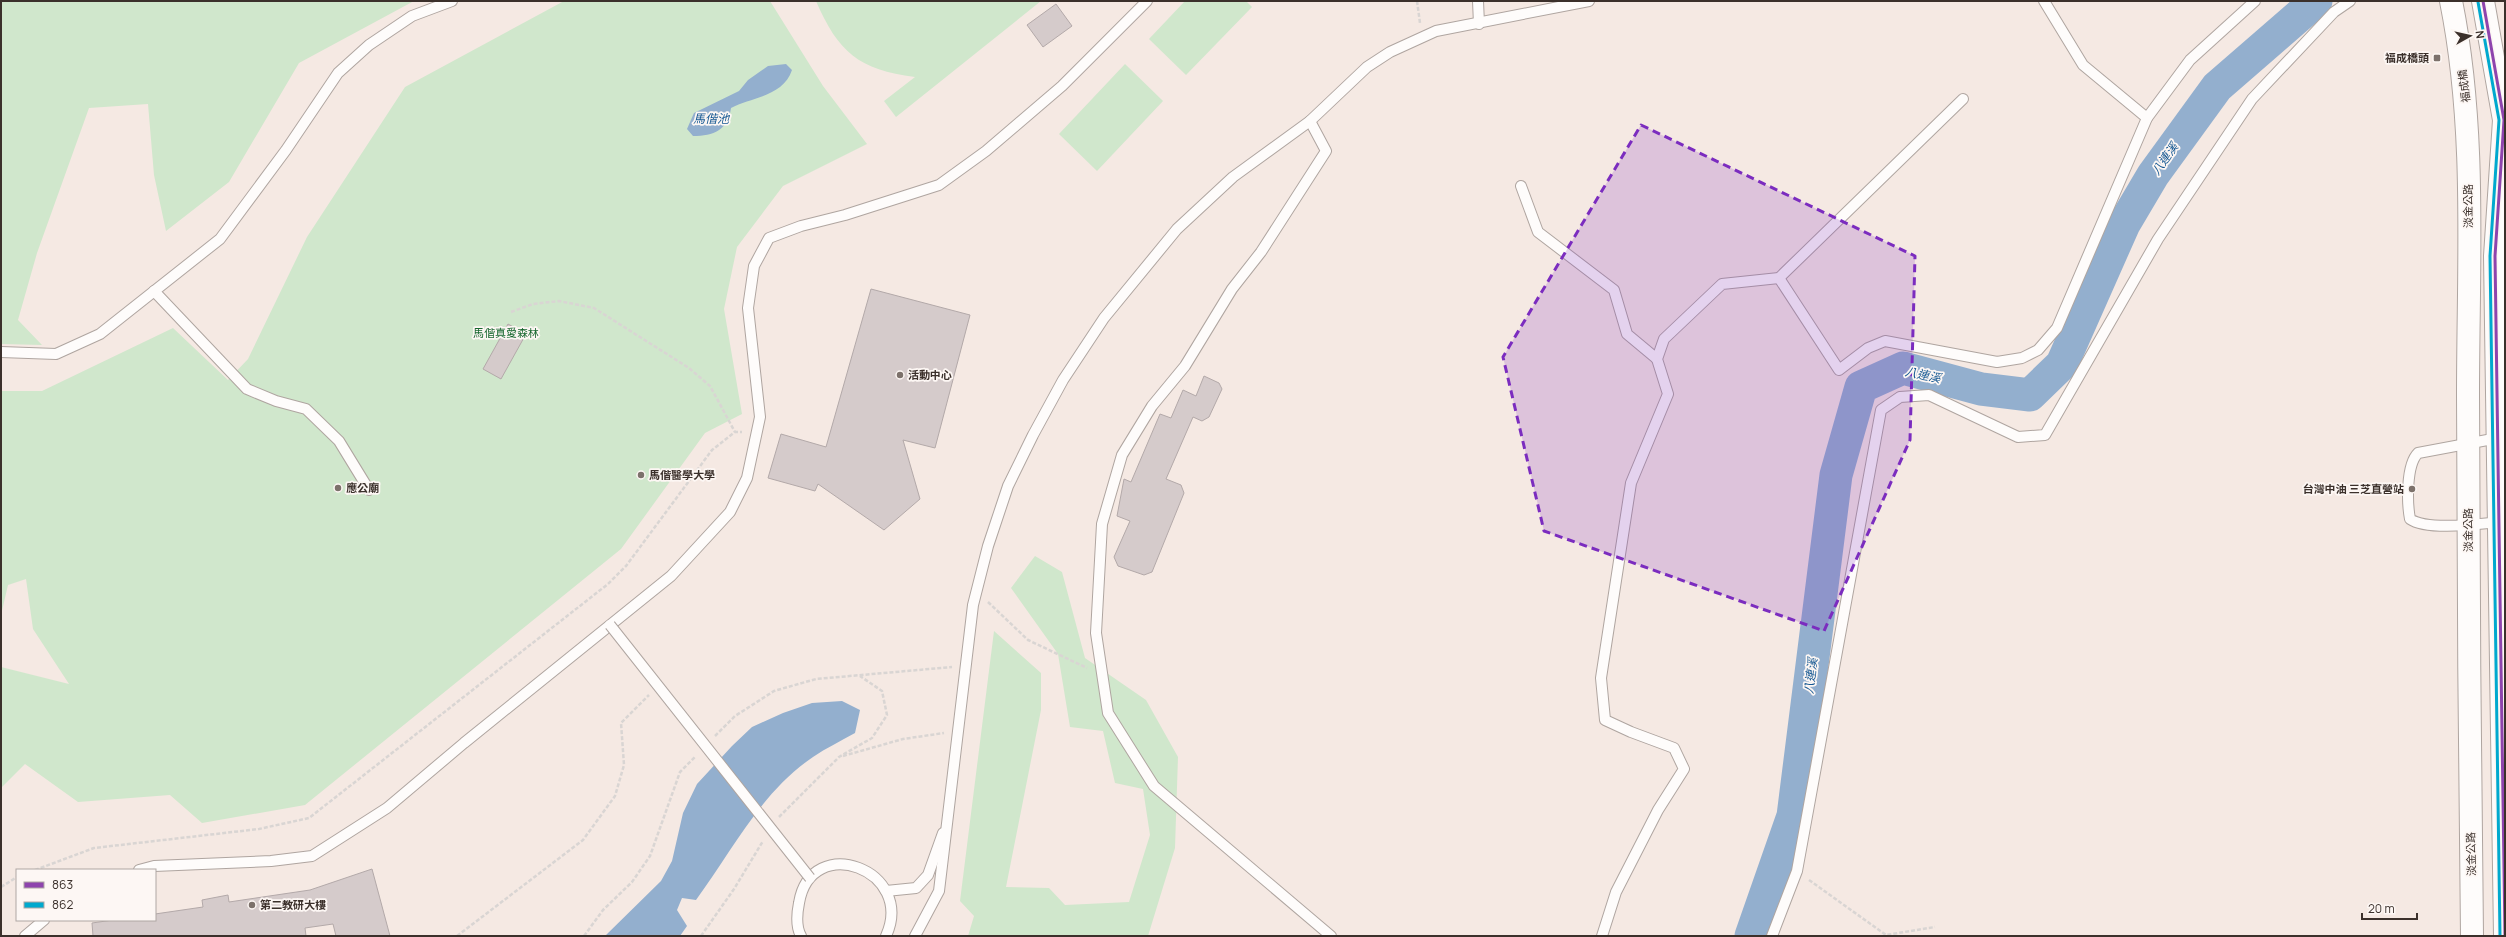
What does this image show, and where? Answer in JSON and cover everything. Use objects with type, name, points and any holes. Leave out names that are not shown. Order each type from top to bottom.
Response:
[{"type":"main road","name":"福成橋","points":[[2451,1],[2459,39],[2468,124]]},
{"type":"main road","points":[[2483,1],[2504,120],[2496,256],[2505,936]]},
{"type":"main road","name":"淡金公路","points":[[2468,124],[2468,524],[2472,936]]},
{"type":"lane","points":[[1,352],[56,354],[100,334],[220,239],[286,150],[338,73],[369,45],[412,16],[452,1]]},
{"type":"lane","points":[[143,869],[154,866],[272,862],[312,856],[387,808],[464,743],[671,576],[730,512],[747,478],[760,417],[748,308],[754,266],[769,238],[801,226],[845,216],[939,185],[986,150],[1062,86],[1147,1]]},
{"type":"lane","points":[[1478,1],[1479,24]]},
{"type":"lane","points":[[915,936],[939,891],[966,665],[977,589],[988,546],[1008,486],[1063,380],[1104,318],[1178,228],[1233,177],[1310,121],[1367,67],[1390,52],[1436,32],[1589,1]]},
{"type":"lane","points":[[2044,1],[2083,65],[2146,118]]},
{"type":"lane","points":[[1779,278],[1839,370],[1868,348],[1885,341],[1997,362],[2022,358],[2038,350],[2057,328],[2146,118],[2190,60],[2255,1]]},
{"type":"lane","points":[[1772,936],[1797,872],[1881,410],[1900,397],[1929,395],[2018,437],[2045,436],[2158,239],[2252,99],[2334,12],[2350,1]]},
{"type":"lane","points":[[1657,359],[1664,339],[1722,284],[1779,278],[1963,99]]},
{"type":"lane","points":[[1310,121],[1326,151],[1261,252],[1232,289],[1185,366],[1152,406],[1122,455],[1102,524],[1096,633],[1108,713],[1154,786],[1331,936]]},
{"type":"lane","points":[[1521,186],[1538,232],[1614,290],[1627,334],[1657,359],[1668,394],[1631,482],[1601,678],[1605,720],[1631,732],[1674,748],[1684,770],[1658,810],[1616,892],[1602,936]]},
{"type":"lane","points":[[154,291],[247,389],[276,401],[306,409],[339,441],[369,490]]},
{"type":"lane","points":[[2498,438],[2468,442],[2418,453],[2410,462],[2408,510],[2410,519],[2416,523],[2468,524],[2500,522]]},
{"type":"lane","points":[[610,626],[810,878]]},
{"type":"lane","points":[[886,891],[916,888],[928,875],[947,822]]},
{"type":"lane","points":[[800,936],[798,911],[801,893],[810,878],[825,867],[848,864],[860,867],[875,876],[886,891],[890,921],[886,936]]},
{"type":"lane","points":[[25,936],[43,921]]},
{"type":"path","points":[[1417,1],[1422,38]]},
{"type":"path","points":[[511,312],[533,304],[560,301],[594,308],[689,368],[710,386],[735,432]]},
{"type":"path","points":[[38,869],[94,848],[259,829],[309,818],[608,584],[626,566],[712,450],[735,432],[757,432]]},
{"type":"path","points":[[977,589],[998,613],[1028,640],[1082,664],[1103,681]]},
{"type":"path","points":[[709,742],[735,716],[774,691],[816,679],[966,665]]},
{"type":"path","points":[[774,822],[839,757],[872,738],[887,715],[882,691],[859,676]]},
{"type":"path","points":[[457,936],[583,840],[615,796],[624,765],[621,723],[658,686]]},
{"type":"path","points":[[839,757],[903,739],[958,731]]},
{"type":"path","points":[[584,936],[603,910],[632,882],[650,856],[680,772],[700,752]]},
{"type":"path","points":[[701,936],[734,889],[766,835]]},
{"type":"path","points":[[1797,872],[1886,935],[1935,927]]},
{"type":"path","points":[[1,887],[16,878]]},
{"type":"highlighted area","points":[[1641,125],[1915,256],[1910,440],[1824,631],[1544,531],[1503,357]]},
{"type":"green space","points":[[1,1],[414,1],[299,63],[229,182],[166,231],[154,175],[148,104],[89,108],[37,253],[18,320],[42,345],[1,344]]},
{"type":"green space","name":"馬偕真愛森林","points":[[564,1],[770,1],[823,86],[867,144],[783,186],[737,247],[724,309],[742,414],[705,433],[621,549],[305,805],[202,823],[170,795],[78,802],[25,764],[1,788],[1,667],[69,684],[33,629],[26,579],[8,585],[1,615],[1,391],[42,391],[173,328],[228,380],[248,359],[307,237],[405,87]]},
{"type":"green space","points":[[816,1],[1041,1],[896,117],[884,101],[915,77],[879,69],[853,56],[842,46],[833,33],[824,19]]},
{"type":"green space","points":[[1185,1],[1246,1],[1252,7],[1186,75],[1149,39]]},
{"type":"green space","points":[[1125,64],[1163,101],[1097,171],[1059,134]]},
{"type":"green space","points":[[1035,556],[1062,572],[1085,658],[1146,700],[1178,757],[1175,848],[1148,936],[968,936],[974,916],[960,901],[994,631],[1041,673],[1041,710],[1006,887],[1049,888],[1065,905],[1129,902],[1150,835],[1143,789],[1115,783],[1103,731],[1070,727],[1058,654],[1011,588]]},
{"type":"water","name":"馬偕池","points":[[786,64],[792,70],[788,79],[781,86],[766,95],[731,108],[727,122],[719,130],[707,135],[693,136],[687,129],[694,113],[739,91],[748,80],[768,66]]},
{"type":"water","points":[[842,701],[860,710],[855,733],[813,757],[778,787],[748,823],[696,900],[682,898],[677,910],[687,926],[680,936],[605,936],[661,881],[672,861],[683,813],[697,784],[732,746],[752,727],[783,713],[812,703]]},
{"type":"building","points":[[1056,4],[1072,26],[1043,47],[1027,25]]},
{"type":"building","name":"活動中心","points":[[871,289],[970,315],[935,448],[903,440],[920,499],[884,530],[818,484],[815,491],[768,478],[781,434],[826,447]]},
{"type":"building","points":[[508,324],[526,334],[501,379],[483,369]]},
{"type":"building","points":[[1204,376],[1219,383],[1222,389],[1209,417],[1202,421],[1193,417],[1166,479],[1181,485],[1184,493],[1152,572],[1144,575],[1118,566],[1114,557],[1130,521],[1117,516],[1124,479],[1131,482],[1160,414],[1171,418],[1183,390],[1196,396]]},
{"type":"building","name":"第二教研大樓","points":[[372,869],[390,936],[336,936],[333,924],[305,928],[306,936],[93,936],[92,923],[106,921],[156,921],[156,914],[203,907],[202,900],[228,895],[229,902],[310,890]]},
{"type":"waterway","name":"八連溪","points":[[1751,936],[1793,816],[1836,475],[1861,387],[1903,368],[1981,389],[2030,395],[2062,364],[2124,224],[2153,175],[2217,87],[2316,1]]},
{"type":"transit line","name":"863","points":[[2483,1],[2504,120],[2495,256],[2505,936]]},
{"type":"transit line","name":"862","points":[[2478,2],[2499,120],[2490,256],[2500,936]]},
{"type":"place","name":"福成橋頭","points":[[2437,58]]},
{"type":"place","name":"活動中心","points":[[900,375]]},
{"type":"place","name":"馬偕醫學大學","points":[[641,475]]},
{"type":"place","name":"應公廟","points":[[338,488]]},
{"type":"place","name":"台灣中油 三芝直營站","points":[[2412,489]]},
{"type":"place","name":"第二教研大樓","points":[[252,905]]}]
